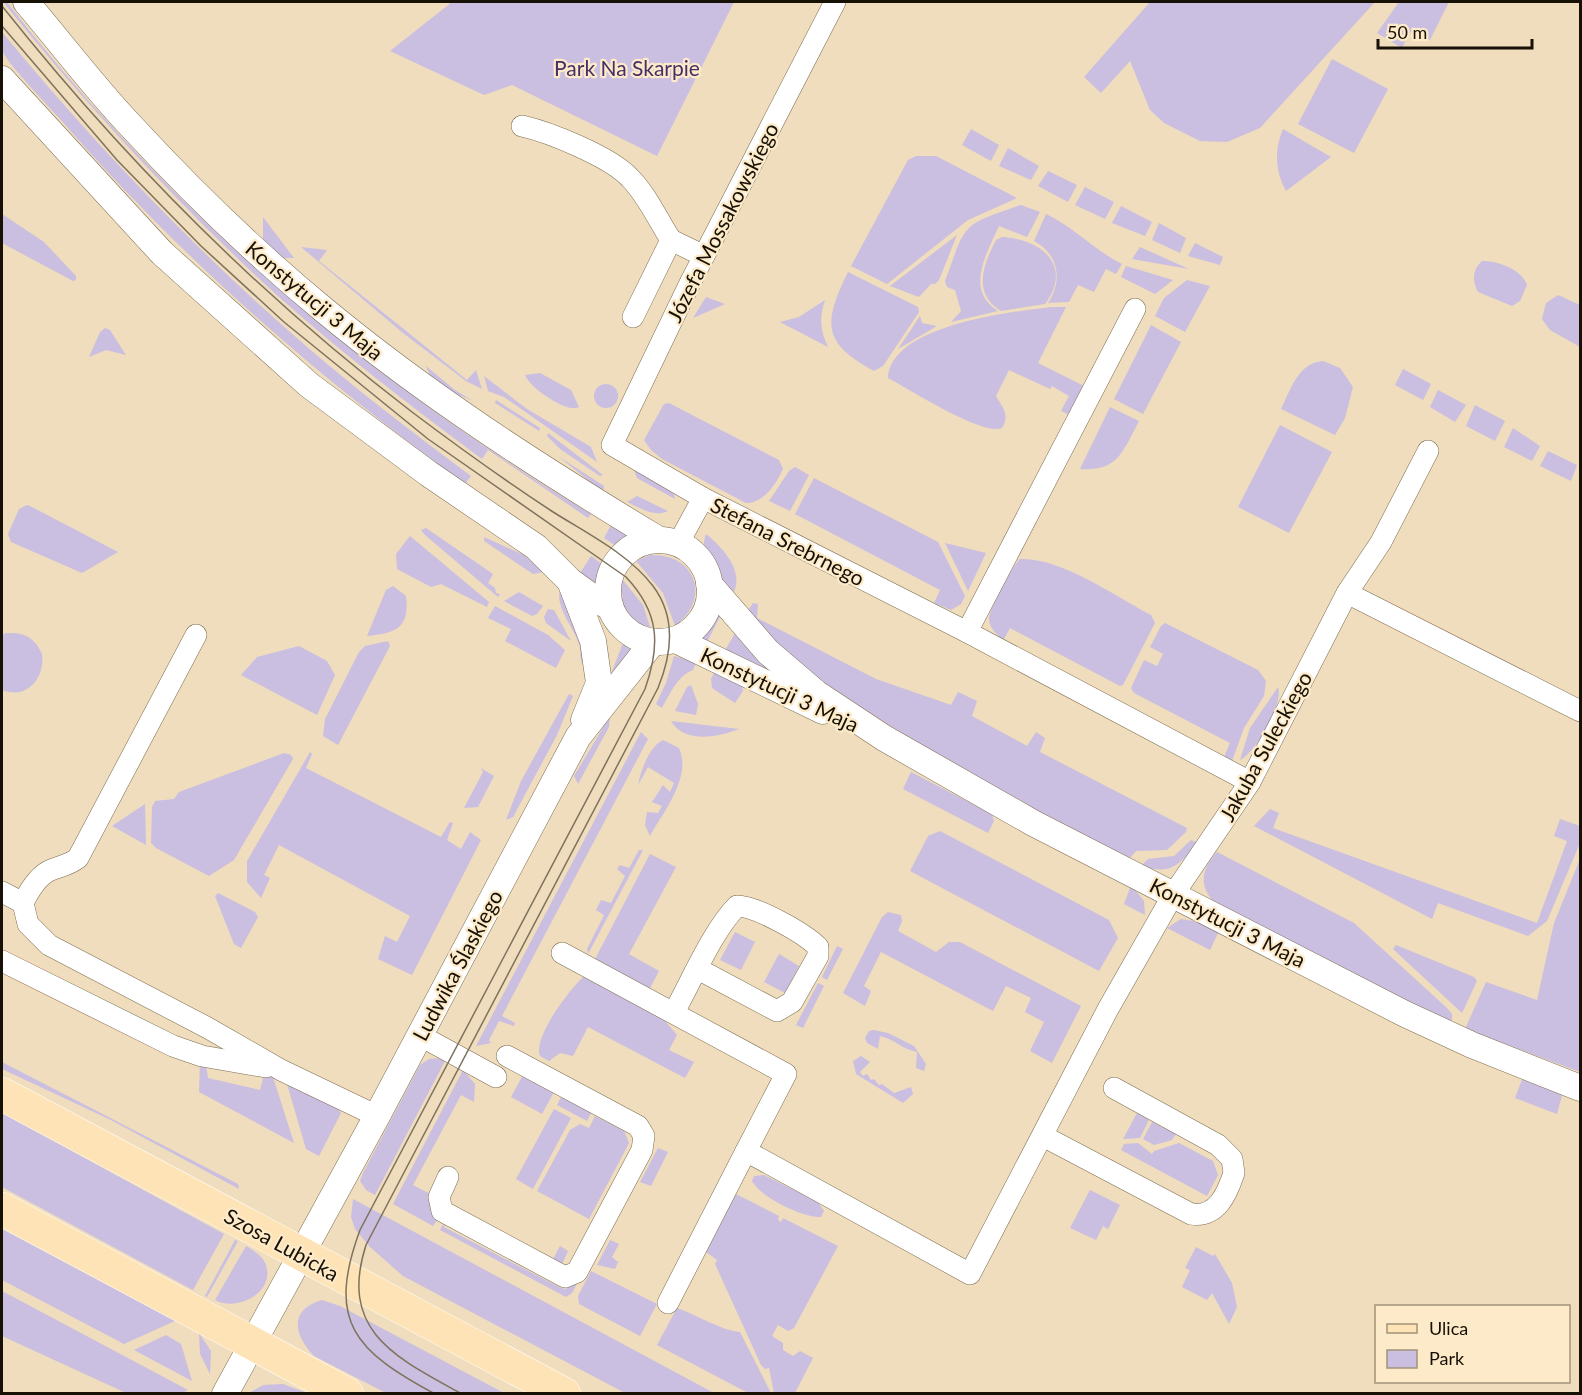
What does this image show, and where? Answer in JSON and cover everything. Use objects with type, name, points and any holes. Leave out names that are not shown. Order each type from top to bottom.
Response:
[{"type":"main road","name":"Szosa Lubicka","points":[[2,1094],[564,1394]]},
{"type":"main road","points":[[2,1209],[347,1394]]},
{"type":"street","name":"Konstytucji 3 Maja","points":[[26,2],[130,125],[250,246],[322,309],[447,406],[541,468],[667,541]]},
{"type":"street","name":"Józefa Mossakowskiego","points":[[612,445],[704,256],[835,2]]},
{"type":"street","points":[[2,79],[162,253],[309,385],[429,474],[536,547],[570,581],[599,602],[609,606]]},
{"type":"street","points":[[522,126],[545,131],[616,167],[630,177],[671,240],[704,256]]},
{"type":"street","points":[[633,317],[671,240]]},
{"type":"street","points":[[967,632],[1135,309]]},
{"type":"street","name":"Stefana Srebrnego","points":[[612,445],[703,498],[967,632],[1250,782]]},
{"type":"street","name":"Jakuba Suleckiego","points":[[746,1151],[805,1181],[887,1231],[976,1278],[1043,1136],[1108,1009],[1173,895],[1250,782],[1347,593],[1381,542],[1428,451]]},
{"type":"street","points":[[667,541],[703,498]]},
{"type":"street","points":[[667,541],[698,558],[710,584],[709,600],[704,615],[694,628],[665,641],[642,640],[623,628],[609,606],[609,581],[618,558],[631,547],[667,541]]},
{"type":"street","points":[[570,581],[575,600],[593,641],[598,683]]},
{"type":"street","name":"Konstytucji 3 Maja","points":[[710,584],[768,652],[816,693],[884,738],[1033,823],[1405,1014],[1472,1045],[1581,1088]]},
{"type":"street","points":[[1347,593],[1581,711]]},
{"type":"street","points":[[578,737],[598,683],[623,628]]},
{"type":"street","points":[[196,635],[78,858],[70,864],[45,873],[29,891],[23,903],[28,924],[50,945],[208,1028],[281,1070],[377,1116]]},
{"type":"street","name":"Konstytucji 3 Maja","points":[[665,641],[884,738]]},
{"type":"street","name":"Ludwika Ślaskiego","points":[[225,1394],[377,1116],[578,737],[665,641]]},
{"type":"street","points":[[2,892],[23,903]]},
{"type":"street","points":[[674,1012],[698,969],[725,921],[737,906],[761,914],[798,932],[818,947],[818,956],[792,1002],[783,1010],[777,1011],[759,1003],[698,969]]},
{"type":"street","points":[[562,953],[786,1074],[668,1303]]},
{"type":"street","points":[[2,961],[173,1046],[202,1056],[281,1070]]},
{"type":"street","points":[[419,1035],[496,1077]]},
{"type":"street","points":[[448,1177],[439,1197],[442,1211],[566,1277],[577,1272],[642,1150],[644,1141],[642,1131],[633,1122],[507,1056]]},
{"type":"street","points":[[1043,1136],[1191,1214],[1199,1215],[1213,1210],[1220,1204],[1234,1173],[1232,1159],[1226,1152],[1157,1110],[1114,1088]]},
{"type":"green space","points":[[3,2],[7,2],[69,78],[134,150],[203,219],[275,285],[350,348],[428,407],[508,462],[591,514],[588,518],[488,450],[482,459],[379,380],[279,297],[135,155]]},
{"type":"green space","name":"Park Na Skarpie","points":[[452,2],[734,2],[657,156],[512,85],[484,95],[390,51]]},
{"type":"green space","points":[[1150,2],[1375,2],[1260,128],[1227,142],[1200,141],[1164,123],[1150,110],[1130,61],[1101,93],[1084,77]]},
{"type":"green space","points":[[1399,2],[1449,2],[1430,40],[1410,32],[1402,48],[1377,33]]},
{"type":"green space","points":[[2,32],[110,156],[186,234],[265,310],[326,363],[471,476],[465,484],[303,358],[202,267],[106,170],[19,74],[2,50]]},
{"type":"green space","points":[[1332,59],[1388,89],[1354,153],[1298,124]]},
{"type":"green space","points":[[971,129],[999,145],[991,161],[962,145]]},
{"type":"green space","points":[[1283,129],[1331,157],[1286,191],[1277,160],[1278,145]]},
{"type":"green space","points":[[1008,148],[1039,166],[1031,180],[999,166]]},
{"type":"green space","points":[[916,156],[936,156],[1017,198],[968,220],[887,284],[851,266],[908,160]]},
{"type":"green space","points":[[1048,171],[1077,185],[1068,202],[1038,186]]},
{"type":"green space","points":[[1085,187],[1114,202],[1105,219],[1075,205]]},
{"type":"green space","points":[[1021,205],[1040,212],[1027,237],[999,226],[981,271],[982,293],[998,311],[951,322],[961,311],[955,290],[947,287],[945,281],[963,237],[968,229],[986,217]]},
{"type":"green space","points":[[1121,206],[1152,222],[1145,236],[1112,223]]},
{"type":"green space","points":[[2,214],[44,242],[76,276],[76,280],[73,281],[2,243]]},
{"type":"green space","points":[[1046,214],[1066,225],[1122,264],[1116,274],[1106,269],[1094,292],[1078,285],[1069,302],[1048,303],[1056,286],[1056,269],[1049,253],[1034,241]]},
{"type":"green space","points":[[263,217],[294,258],[280,258],[263,241]]},
{"type":"green space","points":[[1159,223],[1186,238],[1180,253],[1152,240]]},
{"type":"green space","points":[[957,235],[939,280],[931,284],[919,297],[890,286]]},
{"type":"green space","points":[[1002,237],[1029,243],[1049,257],[1056,277],[1053,290],[1045,304],[1001,311],[986,296],[983,287],[984,269],[996,240]]},
{"type":"green space","points":[[1195,243],[1223,257],[1220,265],[1188,256]]},
{"type":"green space","points":[[301,247],[327,250],[319,261],[467,380],[476,370],[482,389],[466,381],[403,333]]},
{"type":"green space","points":[[1140,247],[1189,269],[1132,259]]},
{"type":"green space","points":[[1482,261],[1502,264],[1520,274],[1527,285],[1520,301],[1512,306],[1478,292],[1474,276],[1476,268]]},
{"type":"green space","points":[[1126,266],[1173,280],[1155,294],[1121,277]]},
{"type":"green space","points":[[848,272],[918,307],[919,312],[883,366],[874,371],[844,351],[836,341],[832,330],[834,305]]},
{"type":"green space","points":[[1187,280],[1210,286],[1185,332],[1155,316],[1164,298]]},
{"type":"green space","points":[[1558,295],[1580,305],[1580,347],[1550,330],[1542,319],[1546,303]]},
{"type":"green space","points":[[706,297],[725,304],[693,318]]},
{"type":"green space","points":[[825,300],[821,324],[828,347],[780,322],[799,317]]},
{"type":"green space","points":[[1051,307],[1066,307],[1038,363],[1084,386],[1070,415],[1061,411],[1069,396],[1052,386],[1050,389],[1009,370],[996,396],[1003,408],[1004,423],[1002,428],[992,429],[963,419],[888,378],[894,360],[909,345],[930,334],[956,324]]},
{"type":"green space","points":[[920,316],[922,323],[937,326],[898,349]]},
{"type":"green space","points":[[1151,325],[1181,342],[1143,414],[1114,399]]},
{"type":"green space","points":[[105,328],[110,330],[126,355],[106,350],[89,357],[100,332]]},
{"type":"green space","points":[[1323,361],[1340,368],[1353,387],[1345,418],[1335,435],[1281,409],[1301,372],[1314,363]]},
{"type":"green space","points":[[426,366],[455,390],[473,401],[439,384],[433,379]]},
{"type":"green space","points":[[1403,369],[1431,384],[1423,400],[1395,385]]},
{"type":"green space","points":[[540,373],[571,390],[579,407],[566,407],[549,398],[533,386],[525,375]]},
{"type":"green space","points":[[484,376],[527,409],[591,447],[597,462],[504,397],[488,391]]},
{"type":"green space","points":[[606,384],[614,388],[618,396],[614,404],[606,408],[598,404],[594,396],[598,388]]},
{"type":"green space","points":[[1438,390],[1466,405],[1455,422],[1430,407]]},
{"type":"green space","points":[[496,400],[540,428],[539,431],[495,403]]},
{"type":"green space","points":[[669,403],[779,460],[783,469],[769,492],[758,500],[746,503],[662,459],[651,450],[644,440],[664,404]]},
{"type":"green space","points":[[1475,405],[1505,421],[1495,441],[1466,426]]},
{"type":"green space","points":[[1110,407],[1139,421],[1123,450],[1111,463],[1093,469],[1080,469]]},
{"type":"green space","points":[[1280,425],[1332,452],[1289,533],[1238,507]]},
{"type":"green space","points":[[1513,428],[1540,446],[1532,461],[1504,447]]},
{"type":"green space","points":[[548,433],[603,475],[600,476],[560,449],[547,436]]},
{"type":"green space","points":[[1548,451],[1577,465],[1571,481],[1540,466]]},
{"type":"green space","points":[[558,456],[604,486],[603,492]]},
{"type":"green space","points":[[795,467],[809,475],[790,511],[769,501],[789,471]]},
{"type":"green space","points":[[633,468],[673,490],[675,499],[637,478]]},
{"type":"green space","points":[[814,478],[938,542],[965,596],[961,604],[951,610],[934,603],[940,590],[795,514]]},
{"type":"green space","points":[[637,496],[668,511],[652,513],[627,502]]},
{"type":"green space","points":[[27,505],[118,552],[82,573],[11,542],[8,534],[19,509]]},
{"type":"green space","points":[[611,525],[634,536],[616,546],[604,538]]},
{"type":"green space","points":[[426,528],[493,574],[488,583],[495,588],[496,593],[500,594],[498,597],[425,535],[421,530]]},
{"type":"green space","points":[[706,534],[725,552],[734,567],[736,584],[734,592],[717,573],[707,557],[704,541]]},
{"type":"green space","points":[[410,536],[489,602],[487,607],[441,584],[431,587],[397,569],[396,554]]},
{"type":"green space","points":[[484,537],[524,555],[543,572],[533,574],[484,541]]},
{"type":"green space","points":[[945,543],[986,553],[968,591]]},
{"type":"green space","points":[[650,555],[666,556],[679,561],[688,569],[694,580],[693,603],[686,615],[675,626],[663,593],[636,561]]},
{"type":"green space","points":[[591,556],[602,564],[596,589],[580,573]]},
{"type":"green space","points":[[1020,559],[1036,560],[1070,571],[1151,615],[1155,623],[1123,685],[1120,686],[1010,628],[1003,641],[994,632],[989,620],[992,608],[1006,579]]},
{"type":"green space","points":[[622,579],[643,605],[651,630],[636,622],[626,610],[622,596]]},
{"type":"green space","points":[[393,586],[406,596],[406,616],[403,622],[393,631],[367,636],[386,590]]},
{"type":"green space","points":[[560,590],[576,618],[585,667],[577,638],[560,603]]},
{"type":"green space","points":[[519,592],[543,606],[537,614],[532,616],[504,601]]},
{"type":"green space","points":[[753,603],[758,604],[757,618],[876,679],[951,705],[958,692],[977,701],[972,716],[1027,746],[1036,732],[1045,738],[1040,752],[1187,828],[1186,832],[1167,850],[1136,851],[1130,858],[1112,851],[953,764],[807,675],[747,612]]},
{"type":"green space","points":[[718,604],[723,611],[706,644],[698,639],[711,622]]},
{"type":"green space","points":[[495,606],[548,635],[565,650],[556,668],[505,641],[511,629],[488,618]]},
{"type":"green space","points":[[548,609],[554,610],[571,641],[546,623],[544,617]]},
{"type":"green space","points":[[1165,623],[1258,670],[1266,681],[1264,696],[1244,728],[1232,761],[1224,757],[1230,743],[1134,693],[1131,688],[1144,660],[1157,666],[1163,654],[1150,647],[1161,626]]},
{"type":"green space","points":[[738,628],[794,686],[723,654]]},
{"type":"green space","points":[[7,633],[29,637],[42,654],[41,671],[37,679],[32,685],[19,692],[2,690],[2,635]]},
{"type":"green space","points":[[388,641],[390,646],[338,745],[323,736],[325,719],[359,652],[365,646]]},
{"type":"green space","points":[[623,643],[636,650],[609,679]]},
{"type":"green space","points":[[299,646],[327,661],[335,675],[317,715],[241,675],[257,657]]},
{"type":"green space","points":[[674,656],[696,662],[693,670],[683,676],[674,686],[662,708],[656,704],[666,683]]},
{"type":"green space","points":[[716,669],[742,684],[743,691],[735,703],[712,688],[711,679]]},
{"type":"green space","points":[[691,685],[698,704],[696,715],[675,711],[687,687]]},
{"type":"green space","points":[[1278,687],[1279,695],[1273,716],[1253,748],[1240,760],[1250,728]]},
{"type":"green space","points":[[569,694],[573,696],[557,735],[513,817],[506,820],[521,781]]},
{"type":"green space","points":[[610,716],[609,727],[578,784],[574,776]]},
{"type":"green space","points":[[671,721],[739,729],[712,736],[693,736],[684,733]]},
{"type":"green space","points":[[641,732],[648,739],[502,1016],[515,1023],[514,1026],[499,1021],[489,1040],[491,1043],[476,1046]]},
{"type":"green space","points":[[663,740],[679,748],[682,770],[675,794],[650,836],[645,825],[647,812],[658,813],[662,806],[652,802],[663,785],[670,792],[674,783],[648,767],[638,785],[650,753]]},
{"type":"green space","points":[[310,752],[312,754],[306,768],[441,837],[450,822],[453,823],[447,840],[461,849],[470,832],[481,840],[412,975],[378,959],[385,936],[397,942],[410,916],[279,845],[264,875],[270,878],[261,898],[247,882],[247,861]]},
{"type":"green space","points":[[284,753],[291,755],[293,759],[234,860],[209,876],[156,848],[151,843],[152,807],[155,801],[174,799],[179,792]]},
{"type":"green space","points":[[481,768],[494,776],[478,807],[464,808],[483,772]]},
{"type":"green space","points":[[911,772],[992,814],[994,821],[988,833],[903,789]]},
{"type":"green space","points":[[145,804],[146,845],[112,826]]},
{"type":"green space","points":[[1270,809],[1279,813],[1273,828],[1537,923],[1567,841],[1554,836],[1560,819],[1580,826],[1580,843],[1547,921],[1528,936],[1438,903],[1432,919],[1254,826]]},
{"type":"green space","points":[[940,831],[1109,920],[1118,938],[1099,971],[910,871],[928,836]]},
{"type":"green space","points":[[1191,840],[1198,843],[1174,866],[1160,870],[1141,866],[1148,859],[1174,856]]},
{"type":"green space","points":[[639,850],[643,850],[588,954],[587,949],[604,915],[596,910],[601,900],[611,903],[625,876],[617,869],[620,865],[629,868]]},
{"type":"green space","points":[[1217,852],[1354,923],[1447,1008],[1452,1014],[1452,1022],[1327,962],[1214,902],[1206,889],[1204,877],[1208,864]]},
{"type":"green space","points":[[650,854],[676,867],[629,954],[659,971],[649,990],[594,961]]},
{"type":"green space","points":[[1580,859],[1580,1072],[1465,1029],[1486,982],[1537,1000],[1554,923]]},
{"type":"green space","points":[[1131,885],[1144,901],[1145,915],[1124,904]]},
{"type":"green space","points":[[218,893],[255,912],[258,917],[241,948],[234,944],[215,896]]},
{"type":"green space","points":[[888,912],[901,915],[902,921],[898,931],[936,952],[949,942],[960,942],[1081,1006],[1052,1063],[1030,1051],[1044,1022],[1025,1012],[1031,998],[1006,986],[993,1011],[881,952],[864,986],[871,991],[865,1006],[843,993],[882,917]]},
{"type":"green space","points":[[1181,919],[1200,922],[1218,933],[1210,950],[1167,928]]},
{"type":"green space","points":[[735,932],[755,942],[741,970],[720,960]]},
{"type":"green space","points":[[1396,945],[1474,977],[1477,981],[1462,1013],[1393,949]]},
{"type":"green space","points":[[837,946],[843,949],[827,980],[822,977]]},
{"type":"green space","points":[[779,954],[799,966],[785,993],[764,982]]},
{"type":"green space","points":[[587,974],[655,1009],[677,1035],[669,1050],[694,1062],[685,1078],[588,1027],[573,1056],[560,1053],[549,1061],[540,1056],[539,1048],[547,1025],[563,1000]]},
{"type":"green space","points":[[818,983],[824,986],[803,1028],[796,1025]]},
{"type":"green space","points":[[869,1031],[888,1033],[914,1046],[926,1064],[924,1071],[916,1068],[917,1052],[880,1036],[878,1049],[867,1043],[865,1038]]},
{"type":"green space","points":[[861,1056],[870,1062],[860,1072],[863,1076],[867,1074],[871,1080],[874,1079],[879,1085],[882,1084],[894,1093],[911,1087],[913,1094],[903,1103],[856,1074],[853,1061]]},
{"type":"green space","points":[[440,1058],[445,1061],[375,1195],[366,1190],[360,1181],[363,1173],[420,1065],[429,1059]]},
{"type":"green space","points":[[2,1062],[238,1184],[239,1189],[111,1120],[2,1069]]},
{"type":"green space","points":[[200,1062],[206,1065],[208,1078],[260,1090],[264,1075],[273,1077],[294,1143],[199,1092]]},
{"type":"green space","points":[[463,1070],[475,1084],[474,1102],[461,1095],[413,1185],[434,1196],[440,1216],[433,1226],[393,1204]]},
{"type":"green space","points":[[524,1073],[555,1090],[542,1114],[511,1097]]},
{"type":"green space","points":[[1523,1077],[1563,1092],[1557,1114],[1515,1098]]},
{"type":"green space","points":[[287,1084],[335,1106],[341,1113],[319,1156],[306,1149]]},
{"type":"green space","points":[[563,1093],[593,1109],[587,1121],[557,1105]]},
{"type":"green space","points":[[554,1109],[571,1118],[533,1189],[516,1179]]},
{"type":"green space","points":[[2,1113],[224,1234],[193,1290],[2,1187]]},
{"type":"green space","points":[[1137,1113],[1149,1120],[1140,1138],[1123,1139]]},
{"type":"green space","points":[[595,1116],[624,1131],[629,1143],[589,1219],[537,1191],[570,1130],[580,1124],[589,1128]]},
{"type":"green space","points":[[1152,1122],[1176,1134],[1172,1140],[1154,1145],[1143,1139]]},
{"type":"green space","points":[[1138,1143],[1152,1154],[1154,1151],[1179,1143],[1213,1161],[1218,1175],[1207,1196],[1121,1150],[1124,1144]]},
{"type":"green space","points":[[658,1148],[668,1152],[651,1186],[640,1182]]},
{"type":"green space","points":[[764,1175],[818,1202],[824,1211],[821,1217],[794,1210],[764,1194],[752,1181],[754,1176]]},
{"type":"green space","points":[[1090,1190],[1120,1205],[1108,1229],[1103,1226],[1096,1240],[1070,1228]]},
{"type":"green space","points":[[736,1194],[779,1216],[778,1220],[781,1222],[783,1218],[838,1246],[794,1328],[788,1331],[778,1325],[772,1336],[783,1343],[783,1350],[793,1356],[800,1351],[813,1358],[795,1393],[774,1393],[769,1368],[765,1369],[761,1365],[715,1264],[717,1260],[706,1252]]},
{"type":"green space","points":[[353,1199],[714,1393],[625,1393],[403,1276],[370,1247],[355,1229],[351,1217]]},
{"type":"green space","points":[[446,1219],[444,1227],[559,1287],[565,1289],[579,1280],[572,1293],[566,1297],[440,1230]]},
{"type":"green space","points":[[2,1229],[175,1321],[124,1344],[2,1280]]},
{"type":"green space","points":[[235,1240],[238,1241],[207,1297],[205,1296]]},
{"type":"green space","points":[[610,1240],[619,1244],[612,1257],[618,1262],[615,1269],[597,1265]]},
{"type":"green space","points":[[246,1246],[265,1262],[267,1275],[265,1284],[260,1292],[243,1302],[234,1304],[215,1300]]},
{"type":"green space","points":[[560,1246],[568,1251],[562,1264],[572,1270],[553,1259]]},
{"type":"green space","points":[[1196,1247],[1213,1256],[1215,1254],[1232,1283],[1237,1307],[1229,1324],[1212,1293],[1207,1300],[1182,1287],[1190,1270],[1185,1268]]},
{"type":"green space","points":[[591,1271],[657,1304],[640,1336],[579,1304],[578,1296]]},
{"type":"green space","points":[[2,1291],[188,1390],[182,1393],[126,1393],[2,1336]]},
{"type":"green space","points":[[322,1300],[340,1306],[504,1393],[386,1393],[314,1356],[307,1348],[299,1332],[299,1317],[311,1304]]},
{"type":"green space","points":[[677,1308],[724,1328],[740,1332],[771,1393],[748,1393],[657,1345]]},
{"type":"green space","points":[[199,1333],[211,1351],[210,1374],[200,1354]]},
{"type":"green space","points":[[166,1335],[181,1344],[192,1381],[134,1350]]},
{"type":"green space","points":[[283,1384],[307,1393],[249,1393],[263,1385]]},
{"type":"tram line","points":[[2,6],[95,117],[144,170],[247,272],[355,367],[412,412],[515,486],[631,563],[653,586],[666,611],[669,623],[669,649],[658,688],[366,1245],[359,1275],[360,1300],[367,1321],[379,1339],[396,1354],[462,1394]]},
{"type":"tram line","points":[[2,26],[117,160],[201,246],[284,322],[428,439],[626,577],[637,590],[651,616],[655,643],[645,689],[360,1230],[350,1262],[346,1288],[348,1311],[355,1330],[367,1347],[385,1363],[435,1394]]}]
